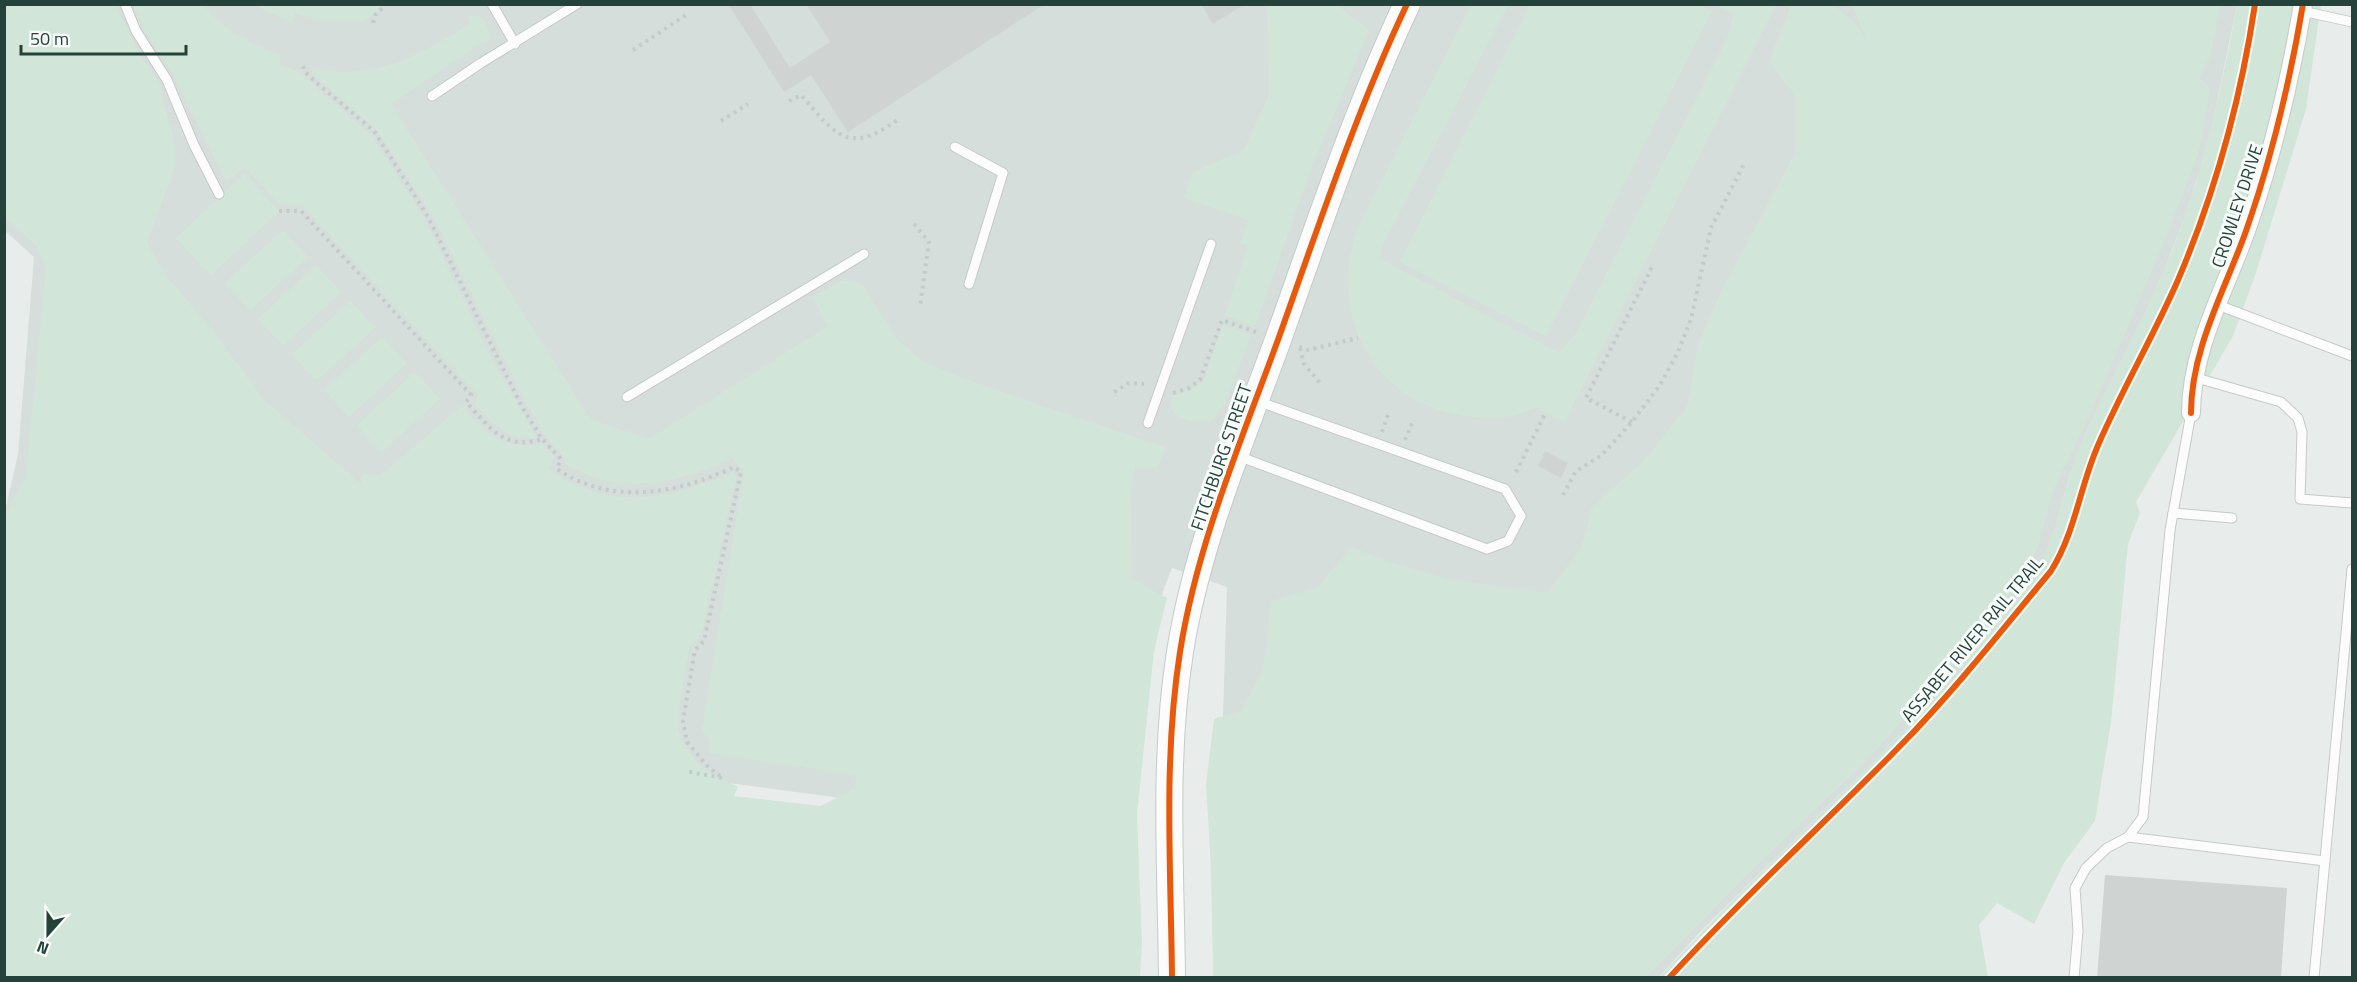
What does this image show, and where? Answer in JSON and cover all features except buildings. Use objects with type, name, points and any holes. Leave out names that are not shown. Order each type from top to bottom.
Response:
[{"type":"street","name":"FITCHBURG STREET","points":[[1172,978],[1172,732],[1176,682],[1187,614],[1197,575],[1236,455],[1364,102],[1407,4]]},
{"type":"street","name":"CROWLEY DRIVE","points":[[2191,413],[2193,377],[2261,187],[2283,108],[2303,8]]},
{"type":"lane","points":[[125,4],[136,31],[167,80],[194,145],[219,194]]},
{"type":"lane","points":[[492,4],[515,44]]},
{"type":"lane","points":[[432,96],[577,4]]},
{"type":"lane","points":[[2303,8],[2352,22]]},
{"type":"lane","points":[[955,147],[1003,173],[969,284]]},
{"type":"lane","points":[[1148,423],[1211,244]]},
{"type":"lane","points":[[627,397],[864,254]]},
{"type":"lane","points":[[2218,304],[2352,356]]},
{"type":"lane","points":[[2193,377],[2281,402],[2298,417],[2302,432],[2300,499],[2352,503]]},
{"type":"lane","points":[[1236,455],[1487,549],[1508,541],[1521,516],[1505,489],[1256,401]]},
{"type":"lane","points":[[2074,978],[2078,931],[2076,888],[2086,868],[2107,848],[2128,837],[2143,817],[2173,513],[2191,413]]},
{"type":"lane","points":[[2173,513],[2232,518]]},
{"type":"lane","points":[[2314,978],[2352,569]]},
{"type":"lane","points":[[2128,837],[2325,861]]},
{"type":"path","points":[[373,23],[375,15],[387,4]]},
{"type":"path","points":[[633,50],[689,13]]},
{"type":"path","points":[[303,66],[305,72],[318,84],[374,131],[387,151],[427,215],[522,407],[542,439],[561,459],[557,469],[572,479],[595,488],[615,492],[654,492],[697,482],[734,467],[741,472],[704,641],[695,650],[683,721],[687,742],[709,768],[723,778],[685,771]]},
{"type":"path","points":[[789,101],[801,94],[834,130],[845,137],[857,140],[882,130],[897,120]]},
{"type":"path","points":[[722,121],[748,104]]},
{"type":"path","points":[[1563,495],[1576,471],[1602,455],[1632,422],[1660,385],[1678,352],[1691,319],[1711,228],[1745,162]]},
{"type":"path","points":[[279,211],[301,211],[471,395],[466,402],[498,436],[520,443],[542,439]]},
{"type":"path","points":[[914,224],[929,242],[920,307]]},
{"type":"path","points":[[1632,422],[1586,398],[1653,265]]},
{"type":"path","points":[[1172,393],[1189,388],[1200,380],[1222,320],[1260,334]]},
{"type":"path","points":[[1323,385],[1304,364],[1297,347],[1308,350],[1358,338]]},
{"type":"path","points":[[1114,392],[1129,383],[1144,384]]},
{"type":"path","points":[[1516,472],[1546,412]]},
{"type":"shaded area","points":[[5,5],[2237,5],[2209,140],[2185,216],[2164,271],[2134,338],[2085,434],[2069,478],[2056,526],[2047,550],[2031,579],[1940,692],[1896,739],[1702,930],[1659,977],[1215,977],[1227,587],[1172,568],[1130,678],[1082,830],[713,781],[5,732],[5,511],[18,454],[34,257],[5,231]]},
{"type":"green space","points":[[5,4],[115,5],[141,57],[162,86],[162,99],[173,135],[176,164],[147,243],[167,277],[213,331],[264,400],[361,484],[363,474],[381,475],[462,406],[479,425],[496,438],[516,445],[542,444],[554,457],[549,470],[595,492],[640,497],[663,495],[709,482],[734,472],[736,478],[702,632],[689,649],[679,707],[678,730],[683,744],[704,770],[738,787],[734,796],[821,806],[855,788],[856,775],[709,753],[710,741],[702,730],[744,470],[732,459],[684,476],[650,483],[634,483],[600,479],[565,464],[563,456],[544,434],[522,395],[436,222],[378,131],[310,69],[347,72],[381,67],[412,56],[442,41],[471,23],[468,16],[482,18],[488,28],[489,38],[391,104],[590,419],[649,439],[828,326],[813,298],[840,281],[853,281],[863,286],[897,339],[923,362],[982,385],[1166,448],[1158,467],[1135,466],[1131,489],[1132,579],[1167,598],[1154,651],[1137,814],[1142,944],[1140,977],[5,977],[5,516],[26,478],[46,269],[36,245],[5,217]]},
{"type":"green space","points":[[1698,4],[1712,11],[1546,336],[1400,262],[1530,5]]},
{"type":"green space","points":[[133,5],[203,5],[228,29],[281,56],[279,64],[297,71],[371,135],[424,218],[492,360],[536,437],[517,437],[509,434],[489,419],[475,405],[478,395],[303,206],[277,202],[245,167],[226,181],[173,74],[145,32]]},
{"type":"green space","points":[[254,5],[382,5],[370,17],[361,21],[332,21],[295,13],[292,22]]},
{"type":"green space","points":[[1267,5],[1337,5],[1369,30],[1313,164],[1255,326],[1225,315],[1248,246],[1241,243],[1249,220],[1184,198],[1193,172],[1244,150],[1269,94]]},
{"type":"green space","points":[[1471,5],[1508,5],[1382,246],[1380,259],[1559,353],[1576,333],[1727,39],[1734,14],[1716,5],[1776,5],[1564,422],[1537,408],[1511,416],[1470,417],[1434,408],[1403,392],[1378,368],[1360,339],[1350,306],[1349,269],[1357,230]]},
{"type":"green space","points":[[1789,5],[1833,5],[1853,21],[1869,44],[1852,5],[2221,5],[2210,56],[2199,78],[2210,88],[2199,151],[2167,235],[2094,405],[2052,493],[2038,547],[2002,607],[1868,759],[1754,868],[1646,977],[1213,977],[1211,868],[1206,784],[1214,719],[1241,711],[1263,670],[1271,601],[1318,587],[1351,547],[1390,562],[1451,580],[1547,593],[1582,547],[1592,507],[1643,462],[1687,407],[1698,345],[1721,292],[1795,153],[1795,95],[1769,62],[1789,11]]},
{"type":"green space","points":[[2237,5],[2321,5],[2306,109],[2256,273],[2233,336],[2136,502],[2140,513],[2128,544],[2111,723],[2095,821],[2064,863],[2034,924],[1997,903],[1979,925],[1988,977],[1659,978],[1738,895],[1901,732],[1940,689],[2032,577],[2049,543],[2084,436],[2154,294],[2188,208],[2208,141]]},
{"type":"green space","points":[[244,174],[279,211],[211,275],[176,238]]},
{"type":"green space","points":[[283,230],[308,257],[250,310],[225,283]]},
{"type":"green space","points":[[316,265],[341,292],[283,346],[258,319]]},
{"type":"green space","points":[[351,301],[375,328],[316,381],[292,354]]},
{"type":"green space","points":[[1223,324],[1251,335],[1225,403],[1211,421],[1193,421],[1183,418],[1170,407],[1173,396],[1191,390],[1204,381]]},
{"type":"green space","points":[[382,337],[407,363],[349,417],[324,390]]},
{"type":"green space","points":[[415,372],[440,399],[382,452],[357,425]]},
{"type":"cycle path","points":[[1172,978],[1169,815],[1171,733],[1180,652],[1197,572],[1222,492],[1355,127],[1407,4]]},
{"type":"cycle path","name":"ASSABET RIVER RAIL TRAIL","points":[[1669,978],[1920,725],[2051,571],[2066,540],[2099,443],[2169,301],[2204,213],[2234,110],[2255,4]]},
{"type":"cycle path","points":[[2191,413],[2193,389],[2203,343],[2246,231],[2272,147],[2303,4]]}]
